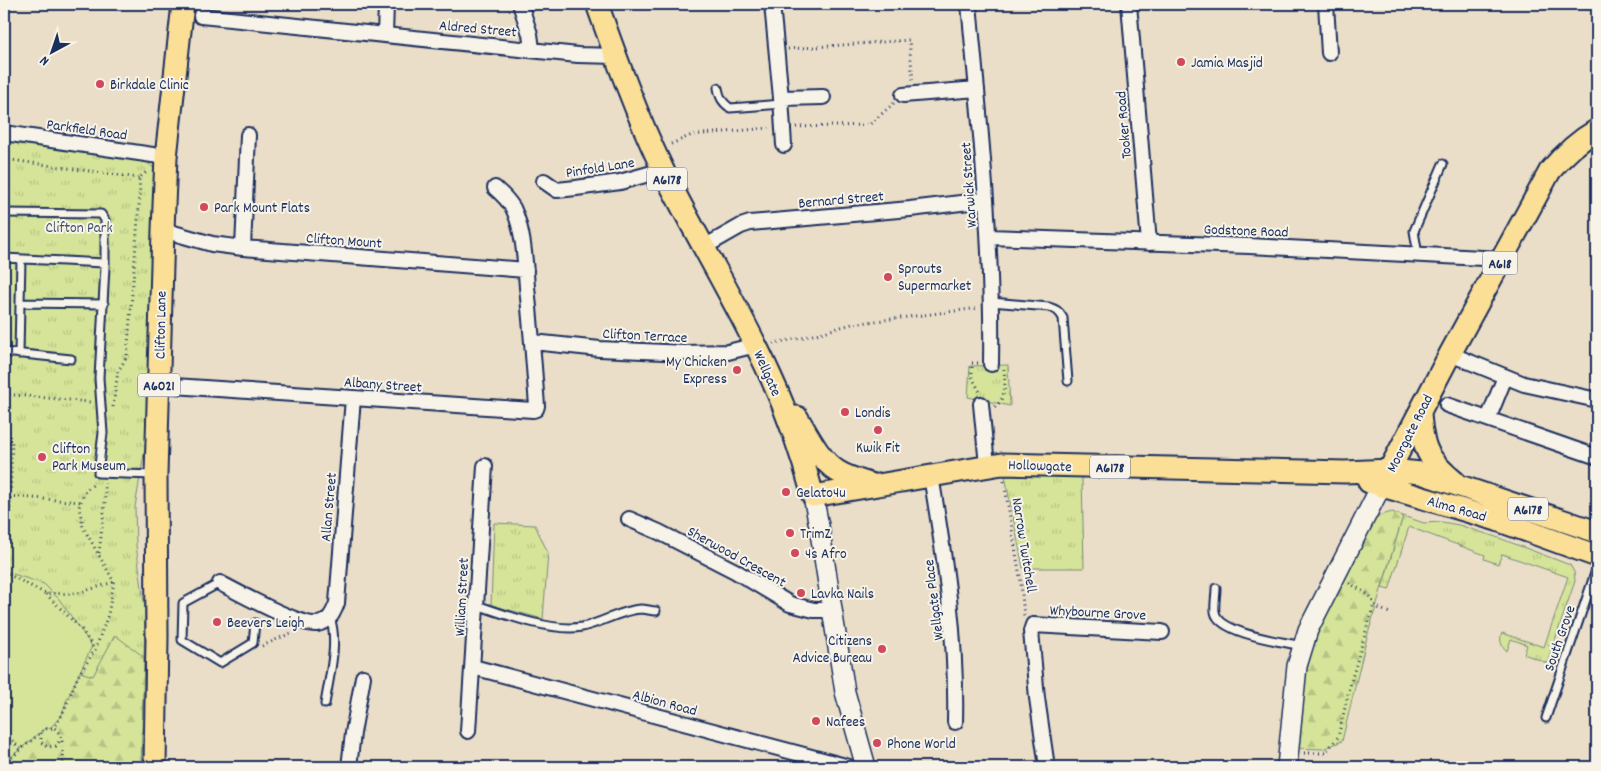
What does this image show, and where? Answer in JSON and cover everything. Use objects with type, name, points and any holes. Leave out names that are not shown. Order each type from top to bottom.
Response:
[{"type":"main road","name":"Clifton Lane","points":[[155,767],[157,636],[156,475],[162,230],[166,158],[183,4]]},
{"type":"main road","name":"Wellgate","points":[[597,4],[640,118],[663,170],[704,247],[736,299],[771,376],[803,458],[813,496]]},
{"type":"main road","name":"Moorgate Road","points":[[1386,478],[1450,354],[1550,171],[1564,154],[1580,140],[1597,130]]},
{"type":"main road","name":"A6178","points":[[771,376],[822,457],[830,466],[849,478],[876,486]]},
{"type":"main road","points":[[1420,411],[1424,446],[1434,462],[1459,485]]},
{"type":"main road","name":"Hollowgate","points":[[813,496],[994,464],[1345,472],[1386,478]]},
{"type":"main road","name":"Alma Road","points":[[1386,478],[1421,473],[1597,532]]},
{"type":"main road","name":"Alma Road","points":[[1386,478],[1597,556]]},
{"type":"main road","name":"A6178","points":[[1534,511],[1593,539],[1597,544]]},
{"type":"street","points":[[385,35],[386,4]]},
{"type":"street","points":[[520,4],[530,34],[532,49]]},
{"type":"street","points":[[772,4],[782,101],[784,145]]},
{"type":"street","name":"Warwick Street","points":[[969,4],[986,200],[992,304],[991,364]]},
{"type":"street","name":"Tooker Road","points":[[1130,4],[1149,243]]},
{"type":"street","points":[[1326,4],[1329,53]]},
{"type":"street","name":"Aldred Street","points":[[201,16],[218,11],[385,35],[616,56]]},
{"type":"street","points":[[908,94],[977,89]]},
{"type":"street","points":[[782,101],[823,97]]},
{"type":"street","name":"Parkfield Road","points":[[4,133],[166,158]]},
{"type":"street","points":[[243,248],[248,135]]},
{"type":"street","name":"Pinfold Lane","points":[[544,180],[557,190],[620,182],[663,170]]},
{"type":"street","points":[[495,188],[505,196],[513,208],[520,227],[533,342]]},
{"type":"street","name":"Bernard Street","points":[[704,247],[740,226],[750,223],[910,209],[986,200]]},
{"type":"street","name":"Clifton Mount","points":[[162,230],[212,244],[243,248],[526,270]]},
{"type":"street","name":"Godstone Road","points":[[988,237],[1249,246],[1502,259]]},
{"type":"street","name":"Albany Street","points":[[159,385],[533,410],[538,406],[533,342]]},
{"type":"street","name":"Clifton Terrace","points":[[533,342],[600,349],[685,353],[728,352],[756,345]]},
{"type":"street","points":[[1450,354],[1524,384],[1597,400]]},
{"type":"street","points":[[1488,419],[1506,377]]},
{"type":"street","name":"Allan Street","points":[[330,618],[337,603],[353,398]]},
{"type":"street","points":[[1447,405],[1597,457]]},
{"type":"street","points":[[981,410],[994,464]]},
{"type":"street","name":"William Street","points":[[468,731],[485,466]]},
{"type":"street","name":"Wellgate Place","points":[[931,476],[953,623],[955,722]]},
{"type":"street","name":"Moorgate Road","points":[[1287,760],[1297,666],[1308,630],[1386,478]]},
{"type":"street","name":"Wellgate","points":[[813,496],[845,692],[866,767]]},
{"type":"street","name":"Sherwood Crescent","points":[[629,519],[660,532],[735,571],[790,604],[814,610],[832,610]]},
{"type":"street","points":[[220,583],[305,623],[316,624],[330,618]]},
{"type":"street","points":[[1032,625],[1037,698],[1047,767]]},
{"type":"street","name":"Whybourne Grove","points":[[1032,625],[1162,632]]},
{"type":"street","name":"Albion Road","points":[[473,667],[812,763],[850,767]]},
{"type":"street","points":[[349,767],[363,677]]},
{"type":"lane","points":[[718,88],[721,100],[730,108],[782,101]]},
{"type":"lane","points":[[1418,255],[1414,231],[1443,164]]},
{"type":"lane","points":[[4,213],[101,214],[105,220],[104,304],[100,378],[103,433],[98,474],[156,475]]},
{"type":"lane","points":[[4,258],[104,263]]},
{"type":"lane","points":[[19,354],[20,259]]},
{"type":"lane","points":[[20,303],[104,304]]},
{"type":"lane","points":[[992,304],[1049,308],[1055,309],[1060,313],[1063,318],[1068,381]]},
{"type":"lane","points":[[4,352],[71,358]]},
{"type":"lane","name":"South Grove","points":[[1546,718],[1597,566]]},
{"type":"lane","points":[[220,583],[183,603],[182,640],[220,663],[253,643],[255,624]]},
{"type":"lane","points":[[1216,588],[1215,612],[1220,620],[1240,632],[1303,646]]},
{"type":"lane","points":[[477,605],[562,628],[596,624],[640,609],[656,611]]},
{"type":"lane","points":[[325,704],[334,639],[330,618]]},
{"type":"path","points":[[777,50],[909,40],[908,94]]},
{"type":"path","points":[[4,158],[139,178]]},
{"type":"path","points":[[756,345],[802,338],[852,324],[908,318],[992,304]]},
{"type":"path","points":[[972,363],[991,364],[1004,364],[1006,388],[998,404],[981,410],[982,396],[972,376],[972,363]]},
{"type":"path","points":[[4,394],[114,405]]},
{"type":"path","points":[[4,444],[12,441],[9,539],[4,553]]},
{"type":"path","name":"Narrow Twitchell","points":[[994,464],[1021,583],[1024,617],[1032,625]]},
{"type":"path","points":[[98,554],[105,504],[105,474]]},
{"type":"path","points":[[9,496],[81,502]]},
{"type":"path","points":[[4,572],[46,594],[82,630],[95,650]]},
{"type":"path","points":[[1335,575],[1368,595],[1376,607],[1392,614]]},
{"type":"path","points":[[46,594],[78,593],[114,582]]},
{"type":"path","points":[[1287,760],[1325,753],[1338,737],[1352,678],[1374,604]]},
{"type":"path","points":[[4,764],[45,729],[54,728]]},
{"type":"path","points":[[41,732],[41,742],[47,747],[56,746],[60,739]]},
{"type":"path","points":[[4,735],[14,742],[20,750]]},
{"type":"green space","name":"Clifton Park","points":[[4,140],[144,160],[155,169],[150,380],[146,442],[135,507],[136,545],[145,609],[142,767],[4,767]]},
{"type":"green space","points":[[1008,365],[1010,406],[968,397],[970,366]]},
{"type":"green space","points":[[1005,476],[1082,477],[1084,568],[1023,568]]},
{"type":"green space","points":[[1392,512],[1403,516],[1367,637],[1342,741],[1323,749],[1294,748],[1307,669],[1316,635],[1369,528],[1378,516]]},
{"type":"green space","points":[[1403,516],[1424,523],[1442,522],[1459,525],[1570,565],[1574,572],[1575,581],[1547,663],[1524,654],[1527,645],[1511,639],[1507,651],[1501,643],[1501,636],[1502,633],[1544,647],[1568,577],[1502,554],[1498,564],[1484,559],[1485,555],[1409,527],[1389,590],[1382,588]]},
{"type":"green space","points":[[494,523],[535,525],[548,553],[543,619],[491,605]]},
{"type":"green space","points":[[4,571],[44,584],[59,599],[92,646],[66,702],[62,715],[51,727],[44,729],[4,763]]},
{"type":"green space","points":[[115,635],[144,657],[141,767],[4,767],[4,733],[70,669],[93,676]]},
{"type":"place","name":"Jamia Masjid","points":[[1181,62]]},
{"type":"place","name":"Birkdale Clinic","points":[[100,84]]},
{"type":"place","name":"Park Mount Flats","points":[[204,207]]},
{"type":"place","name":"Sprouts Supermarket","points":[[888,277]]},
{"type":"place","name":"My Chicken Express","points":[[737,370]]},
{"type":"place","name":"Londis","points":[[845,412]]},
{"type":"place","name":"Kwik Fit","points":[[878,430]]},
{"type":"place","name":"Clifton Park Museum","points":[[42,457]]},
{"type":"place","name":"Gelato4u","points":[[786,492]]},
{"type":"place","name":"TrimZ","points":[[790,533]]},
{"type":"place","name":"4s Afro","points":[[795,553]]},
{"type":"place","name":"Lavka Nails","points":[[801,593]]},
{"type":"place","name":"Beevers Leigh","points":[[217,622]]},
{"type":"place","name":"Citizens Advice Bureau","points":[[882,649]]},
{"type":"place","name":"Nafees","points":[[816,721]]},
{"type":"place","name":"Phone World","points":[[877,743]]}]
